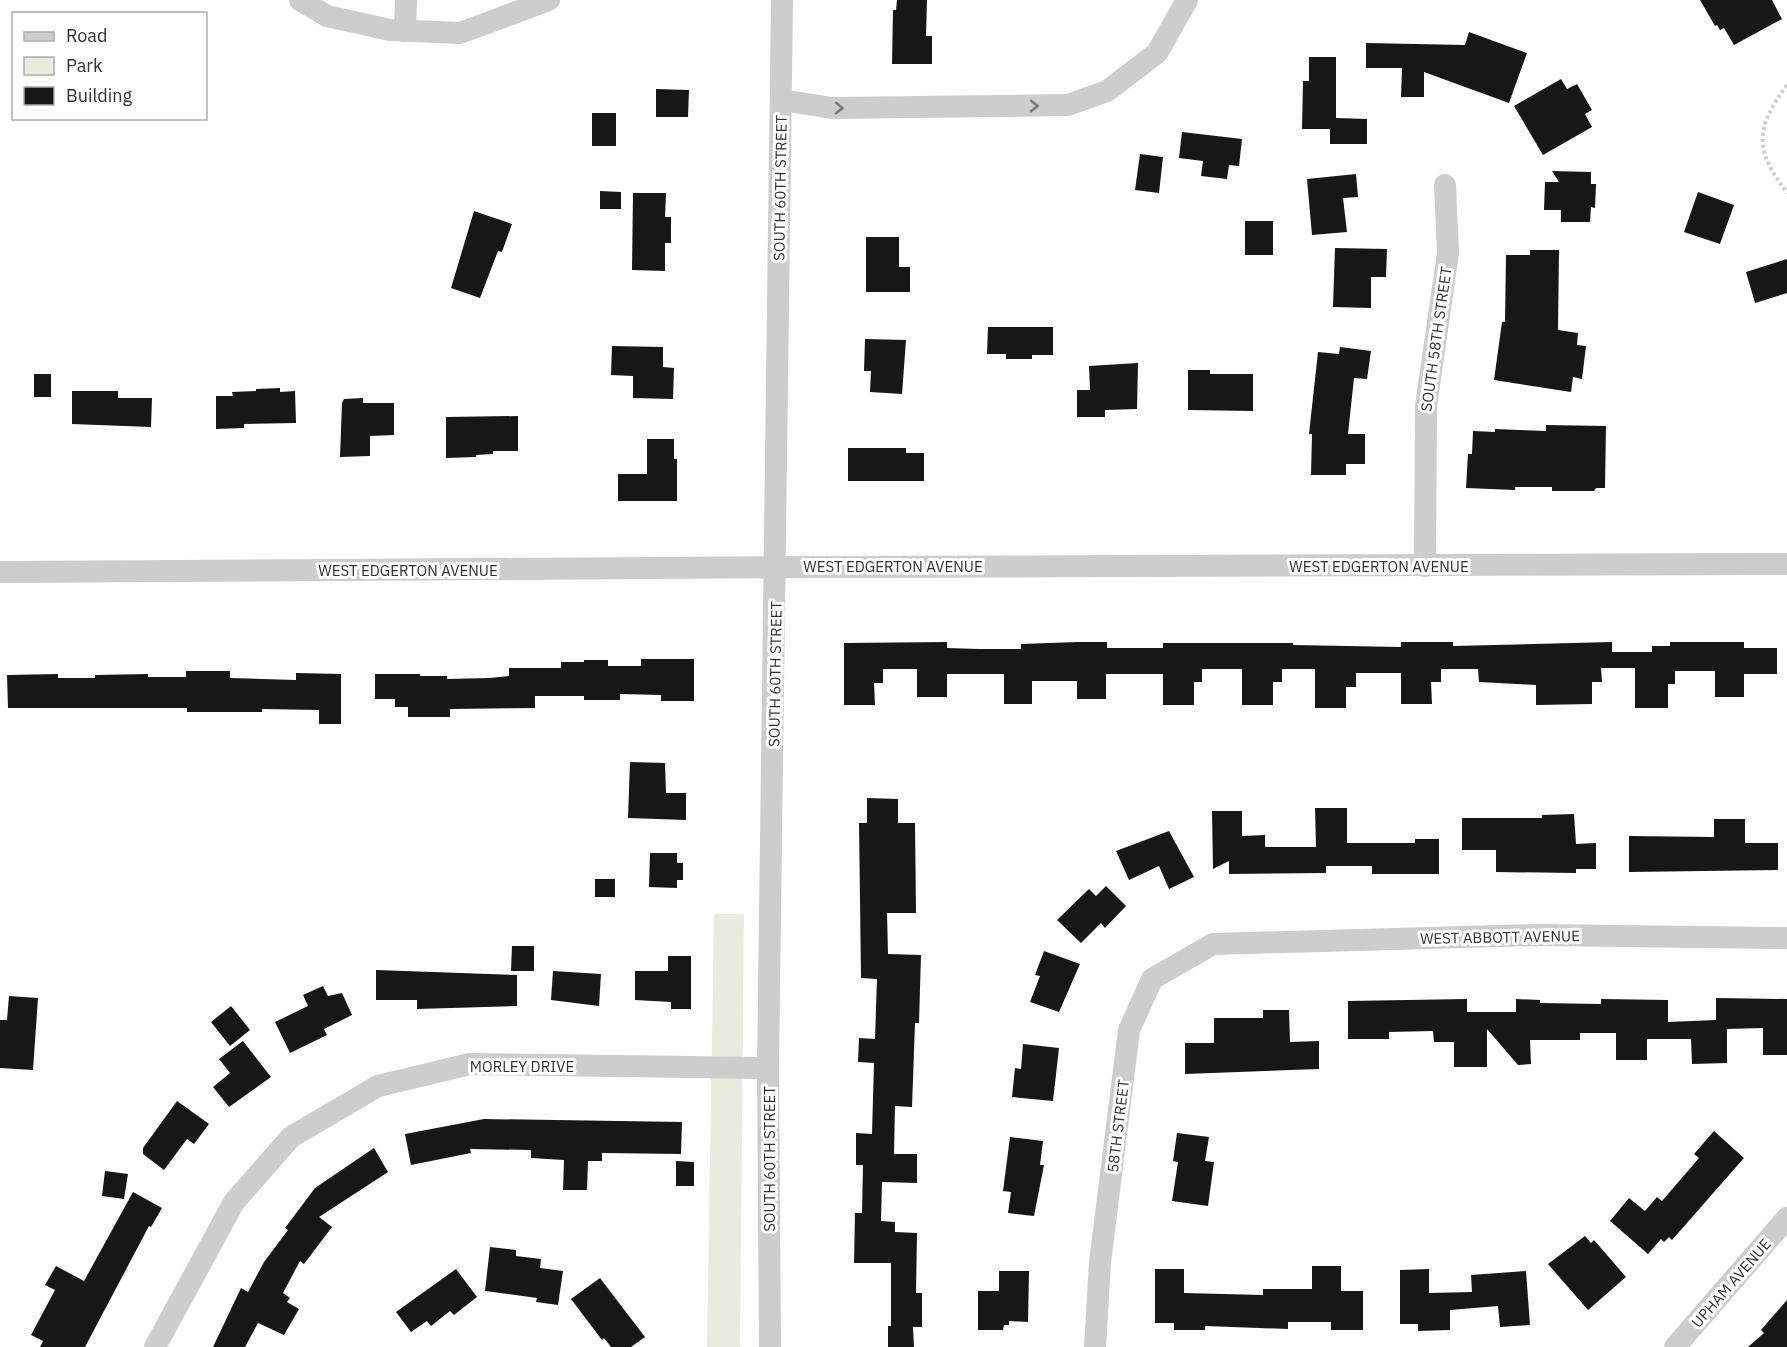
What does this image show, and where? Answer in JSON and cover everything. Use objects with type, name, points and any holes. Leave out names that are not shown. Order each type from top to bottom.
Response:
[{"type":"street","points":[[300,0],[327,16],[405,31],[460,33],[549,0]]},
{"type":"street","points":[[405,31],[406,0]]},
{"type":"street","name":"SOUTH 60TH STREET","points":[[770,1347],[768,1068],[782,0]]},
{"type":"street","points":[[781,100],[832,108],[1068,105],[1107,91],[1157,53],[1187,0]]},
{"type":"street","name":"SOUTH 58TH STREET","points":[[1425,566],[1426,406],[1449,253],[1445,185]]},
{"type":"street","name":"WEST EDGERTON AVENUE","points":[[0,572],[1787,564]]},
{"type":"street","name":"WEST ABBOTT AVENUE","points":[[1213,944],[1538,935],[1787,938]]},
{"type":"street","name":"58TH STREET","points":[[1095,1347],[1100,1262],[1130,1030],[1152,979],[1213,944]]},
{"type":"street","name":"MORLEY DRIVE","points":[[155,1347],[234,1202],[291,1137],[378,1086],[470,1064],[768,1068]]},
{"type":"street","name":"UPHAM AVENUE","points":[[1675,1347],[1787,1218]]},
{"type":"path","points":[[1787,85],[1765,118],[1763,136],[1763,153],[1773,173],[1787,192]]},
{"type":"green space","points":[[714,914],[744,914],[740,1347],[707,1347]]},
{"type":"building","points":[[897,0],[927,0],[926,36],[932,36],[932,64],[892,64],[893,10],[896,10]]},
{"type":"building","points":[[1700,0],[1772,0],[1782,19],[1734,45],[1724,28],[1720,30],[1717,25],[1715,26]]},
{"type":"building","points":[[1469,32],[1527,53],[1509,103],[1424,72],[1424,97],[1401,97],[1402,68],[1366,68],[1366,43],[1465,45]]},
{"type":"building","points":[[1309,57],[1336,57],[1336,118],[1367,119],[1367,144],[1330,144],[1330,129],[1302,129],[1303,81],[1309,81]]},
{"type":"building","points":[[1561,79],[1567,89],[1577,84],[1592,110],[1585,114],[1592,127],[1543,155],[1514,106]]},
{"type":"building","points":[[656,89],[689,90],[688,117],[656,117]]},
{"type":"building","points":[[592,113],[616,113],[616,146],[592,146]]},
{"type":"building","points":[[1182,132],[1242,139],[1239,166],[1229,165],[1227,179],[1201,176],[1203,161],[1179,158]]},
{"type":"building","points":[[1140,154],[1163,157],[1159,193],[1135,190]]},
{"type":"building","points":[[1552,171],[1591,172],[1591,184],[1596,184],[1595,208],[1591,207],[1590,222],[1561,222],[1561,210],[1544,210],[1545,182],[1559,182]]},
{"type":"building","points":[[1356,174],[1358,197],[1343,198],[1347,232],[1312,235],[1307,179]]},
{"type":"building","points":[[600,191],[621,192],[621,209],[600,209]]},
{"type":"building","points":[[1698,192],[1734,205],[1720,244],[1684,232]]},
{"type":"building","points":[[633,193],[666,193],[665,217],[671,217],[671,243],[665,243],[665,271],[632,270]]},
{"type":"building","points":[[474,211],[512,224],[502,252],[498,251],[480,298],[451,288]]},
{"type":"building","points":[[1245,221],[1273,221],[1273,255],[1245,255]]},
{"type":"building","points":[[866,237],[899,237],[899,267],[910,267],[910,292],[866,292]]},
{"type":"building","points":[[1335,248],[1387,249],[1386,277],[1371,277],[1371,308],[1333,307]]},
{"type":"building","points":[[1530,250],[1559,250],[1558,330],[1578,333],[1577,345],[1586,346],[1582,379],[1573,377],[1571,392],[1494,380],[1502,322],[1505,322],[1506,255],[1530,255]]},
{"type":"building","points":[[1787,259],[1787,293],[1755,303],[1746,272]]},
{"type":"building","points":[[988,327],[1053,327],[1053,355],[1032,355],[1032,359],[1006,359],[1006,354],[987,354]]},
{"type":"building","points":[[865,339],[906,340],[902,394],[870,392],[871,371],[864,371]]},
{"type":"building","points":[[612,346],[663,347],[663,367],[674,368],[673,399],[633,398],[633,376],[611,375]]},
{"type":"building","points":[[1340,347],[1371,351],[1367,379],[1354,378],[1348,434],[1365,434],[1365,464],[1346,464],[1346,475],[1311,475],[1312,434],[1309,434],[1318,352],[1339,354]]},
{"type":"building","points":[[1138,363],[1137,409],[1105,410],[1105,417],[1077,417],[1077,390],[1090,390],[1089,366]]},
{"type":"building","points":[[1188,370],[1210,370],[1210,374],[1253,374],[1253,411],[1188,410]]},
{"type":"building","points":[[34,374],[51,374],[51,397],[34,397]]},
{"type":"building","points":[[280,388],[280,392],[295,391],[296,423],[244,424],[244,428],[216,429],[216,396],[233,396],[232,392]]},
{"type":"building","points":[[72,391],[118,391],[118,398],[152,398],[151,427],[72,424]]},
{"type":"building","points":[[363,398],[363,403],[394,403],[394,435],[370,436],[370,456],[340,457],[342,403],[344,399]]},
{"type":"building","points":[[518,416],[518,451],[493,451],[493,454],[476,455],[476,457],[446,458],[446,417]]},
{"type":"building","points":[[1546,425],[1606,426],[1605,488],[1596,488],[1594,491],[1552,491],[1552,487],[1515,487],[1515,490],[1466,488],[1468,454],[1472,454],[1473,431],[1495,432],[1495,429],[1546,431]]},
{"type":"building","points":[[647,439],[674,439],[674,459],[677,459],[677,501],[618,501],[618,474],[647,474]]},
{"type":"building","points":[[848,448],[906,448],[906,453],[924,453],[924,481],[848,481]]},
{"type":"building","points":[[947,642],[947,648],[1021,649],[1021,644],[1077,642],[1107,642],[1107,648],[1163,648],[1163,643],[1293,643],[1293,645],[1401,647],[1401,642],[1453,642],[1453,646],[1612,642],[1612,652],[1652,652],[1652,646],[1670,646],[1670,642],[1744,642],[1744,648],[1777,648],[1777,674],[1744,674],[1744,697],[1715,697],[1715,671],[1675,671],[1675,684],[1668,684],[1668,708],[1635,708],[1635,668],[1601,668],[1602,682],[1592,682],[1592,704],[1536,705],[1536,685],[1479,682],[1478,669],[1441,669],[1441,682],[1431,682],[1432,704],[1401,704],[1401,673],[1356,673],[1356,687],[1346,687],[1346,708],[1315,708],[1315,669],[1282,669],[1282,682],[1273,682],[1273,705],[1242,705],[1242,669],[1202,669],[1202,682],[1194,682],[1194,705],[1163,705],[1163,674],[1106,674],[1106,699],[1077,699],[1077,681],[1032,681],[1032,704],[1004,704],[1004,674],[947,674],[947,697],[917,697],[917,669],[883,669],[883,683],[874,683],[875,705],[844,705],[844,643]]},
{"type":"building","points":[[641,659],[694,659],[694,701],[661,701],[661,695],[620,694],[620,700],[584,700],[584,696],[535,696],[535,708],[450,709],[450,717],[408,717],[408,707],[395,707],[395,699],[375,699],[375,674],[420,674],[420,676],[447,676],[447,679],[490,678],[509,676],[509,668],[561,668],[561,662],[584,662],[584,660],[608,660],[608,666],[641,666]]},
{"type":"building","points":[[186,671],[230,671],[230,678],[296,680],[296,673],[341,674],[341,724],[319,724],[319,710],[262,709],[262,712],[187,712],[187,708],[8,708],[7,675],[58,674],[58,678],[95,678],[95,675],[148,674],[148,677],[186,677]]},
{"type":"building","points":[[630,762],[665,763],[666,793],[686,793],[686,820],[628,818]]},
{"type":"building","points":[[867,798],[898,799],[898,823],[915,823],[916,913],[887,913],[888,954],[921,955],[919,1023],[915,1023],[912,1107],[895,1106],[894,1154],[917,1154],[917,1183],[882,1182],[881,1221],[895,1222],[895,1232],[917,1233],[916,1293],[922,1293],[922,1327],[913,1327],[914,1347],[888,1347],[888,1326],[891,1326],[891,1263],[854,1263],[855,1213],[862,1213],[863,1165],[856,1165],[856,1133],[872,1134],[874,1063],[858,1062],[859,1038],[875,1039],[877,979],[861,978],[859,823],[867,823]]},
{"type":"building","points":[[1315,808],[1347,808],[1347,843],[1415,843],[1415,839],[1439,839],[1439,874],[1372,874],[1372,866],[1326,866],[1326,873],[1229,874],[1229,861],[1213,869],[1212,811],[1242,811],[1242,836],[1265,835],[1265,847],[1316,847]]},
{"type":"building","points":[[1574,814],[1576,844],[1596,843],[1596,869],[1576,869],[1576,873],[1496,872],[1496,850],[1462,850],[1462,818],[1542,818],[1542,815]]},
{"type":"building","points":[[1714,819],[1745,819],[1745,843],[1778,843],[1778,870],[1629,872],[1629,836],[1714,837]]},
{"type":"building","points":[[1169,831],[1194,877],[1169,889],[1159,866],[1129,880],[1116,851]]},
{"type":"building","points":[[650,853],[677,853],[677,863],[683,863],[683,880],[677,880],[677,888],[649,887]]},
{"type":"building","points":[[595,879],[615,879],[615,897],[595,897]]},
{"type":"building","points":[[1106,886],[1126,906],[1105,928],[1101,923],[1081,943],[1057,920],[1089,889],[1096,896]]},
{"type":"building","points":[[512,946],[534,946],[534,971],[511,971]]},
{"type":"building","points":[[1044,951],[1080,964],[1059,1012],[1030,1002],[1040,976],[1035,975]]},
{"type":"building","points":[[668,956],[691,956],[691,1009],[671,1009],[671,1002],[635,1000],[635,971],[668,971]]},
{"type":"building","points":[[376,970],[517,975],[517,1006],[417,1009],[417,1000],[376,1000]]},
{"type":"building","points":[[553,971],[601,974],[599,1006],[551,1000]]},
{"type":"building","points":[[323,986],[328,996],[342,993],[352,1015],[324,1029],[327,1035],[290,1053],[275,1022],[308,1006],[303,995]]},
{"type":"building","points":[[9,996],[38,998],[33,1070],[0,1068],[0,1020],[7,1020]]},
{"type":"building","points":[[1716,998],[1787,999],[1787,1055],[1763,1055],[1763,1028],[1727,1029],[1727,1063],[1692,1064],[1691,1039],[1647,1039],[1647,1060],[1616,1060],[1616,1033],[1580,1033],[1580,1040],[1530,1040],[1531,1064],[1518,1065],[1487,1029],[1487,1067],[1454,1067],[1454,1042],[1434,1042],[1433,1031],[1389,1032],[1389,1039],[1348,1039],[1348,1001],[1467,999],[1467,1012],[1516,1012],[1516,999],[1540,1000],[1540,1003],[1601,1004],[1601,999],[1668,1000],[1668,1022],[1716,1020]]},
{"type":"building","points":[[231,1006],[250,1030],[230,1046],[211,1022]]},
{"type":"building","points":[[1263,1010],[1289,1010],[1290,1042],[1319,1041],[1319,1069],[1185,1074],[1185,1043],[1214,1043],[1214,1018],[1263,1018]]},
{"type":"building","points":[[243,1041],[271,1077],[229,1107],[213,1087],[230,1073],[219,1059]]},
{"type":"building","points":[[1023,1044],[1059,1048],[1053,1101],[1012,1097],[1015,1068],[1021,1069]]},
{"type":"building","points":[[177,1101],[209,1124],[194,1144],[187,1139],[164,1170],[143,1154],[143,1148]]},
{"type":"building","points":[[484,1119],[682,1122],[681,1154],[602,1153],[602,1161],[588,1161],[587,1190],[563,1190],[564,1160],[531,1158],[531,1150],[470,1149],[471,1153],[411,1165],[405,1134]]},
{"type":"building","points":[[1714,1131],[1744,1158],[1672,1240],[1669,1237],[1664,1242],[1661,1239],[1648,1254],[1610,1221],[1629,1198],[1645,1211],[1657,1197],[1662,1201],[1699,1158],[1694,1154]]},
{"type":"building","points":[[1177,1133],[1209,1137],[1205,1161],[1214,1162],[1208,1206],[1172,1201],[1178,1162],[1173,1161]]},
{"type":"building","points":[[1010,1137],[1043,1141],[1040,1165],[1044,1165],[1034,1216],[1008,1213],[1011,1192],[1003,1191]]},
{"type":"building","points":[[374,1148],[388,1172],[319,1217],[332,1227],[304,1264],[300,1261],[283,1293],[290,1298],[287,1302],[299,1309],[284,1335],[258,1323],[245,1347],[213,1347],[241,1288],[248,1292],[264,1262],[288,1230],[285,1228],[315,1188]]},
{"type":"building","points":[[676,1161],[694,1162],[694,1186],[676,1186]]},
{"type":"building","points":[[105,1171],[128,1174],[124,1199],[102,1196]]},
{"type":"building","points":[[133,1192],[162,1208],[151,1227],[149,1226],[85,1347],[40,1347],[43,1341],[31,1335],[55,1290],[45,1285],[56,1266],[84,1281]]},
{"type":"building","points":[[1585,1236],[1591,1243],[1594,1240],[1626,1277],[1588,1310],[1548,1264]]},
{"type":"building","points":[[490,1247],[516,1250],[516,1256],[541,1259],[540,1268],[563,1271],[558,1305],[536,1302],[537,1298],[485,1291]]},
{"type":"building","points":[[1312,1266],[1341,1266],[1341,1291],[1363,1291],[1363,1330],[1331,1330],[1331,1322],[1288,1322],[1288,1329],[1205,1326],[1205,1330],[1174,1330],[1174,1323],[1155,1323],[1155,1269],[1184,1269],[1184,1293],[1263,1295],[1263,1289],[1312,1289]]},
{"type":"building","points":[[456,1269],[477,1297],[454,1315],[450,1311],[431,1326],[427,1321],[411,1332],[396,1312]]},
{"type":"building","points":[[1429,1269],[1429,1293],[1472,1292],[1471,1275],[1526,1271],[1530,1325],[1500,1327],[1498,1306],[1450,1310],[1450,1330],[1418,1331],[1418,1324],[1400,1324],[1400,1270]]},
{"type":"building","points":[[999,1271],[1029,1271],[1028,1322],[1009,1321],[1009,1325],[1004,1325],[1003,1330],[978,1330],[978,1291],[999,1291]]},
{"type":"building","points":[[600,1278],[645,1337],[631,1347],[611,1347],[604,1338],[602,1340],[571,1299]]},
{"type":"building","points":[[1787,1300],[1787,1347],[1748,1347],[1764,1333],[1761,1330]]}]
